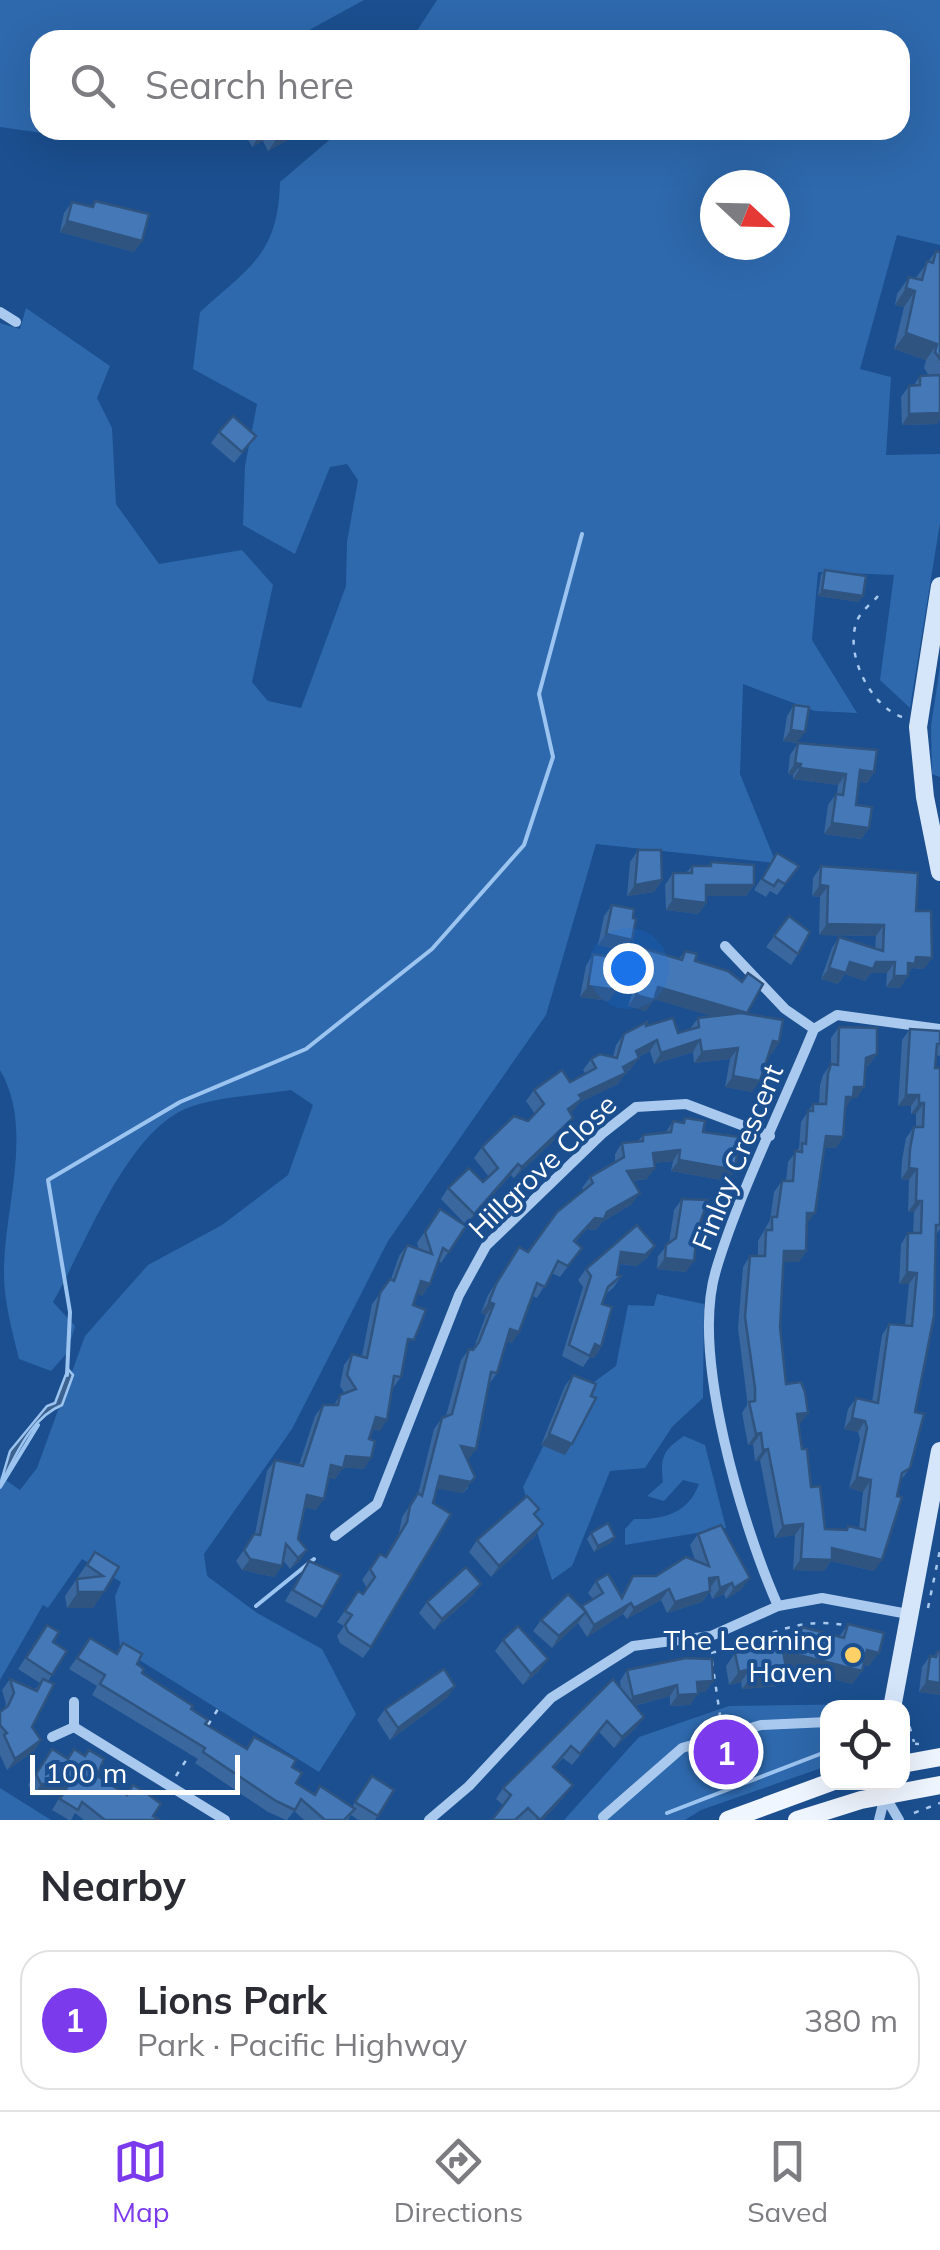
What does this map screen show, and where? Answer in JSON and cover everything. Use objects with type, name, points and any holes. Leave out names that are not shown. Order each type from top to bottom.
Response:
[{"type":"main road","points":[[910,1762],[940,1756]]},
{"type":"main road","points":[[910,1787],[940,1785]]},
{"type":"main road","points":[[728,1820],[820,1786]]},
{"type":"main road","points":[[797,1820],[882,1790]]},
{"type":"street","points":[[0,312],[16,322]]},
{"type":"street","points":[[940,586],[918,723],[924,797],[940,872]]},
{"type":"street","points":[[726,946],[784,1009],[814,1028],[837,1014],[940,1028]]},
{"type":"street","name":"Finlay Crescent","points":[[778,1606],[765,1577],[721,1428],[710,1324],[714,1273],[814,1028]]},
{"type":"street","name":"Hillgrove Close","points":[[335,1536],[376,1504],[459,1295],[486,1246],[603,1133],[636,1107],[686,1104],[770,1136]]},
{"type":"street","points":[[901,1700],[934,1516],[940,1451]]},
{"type":"street","points":[[429,1820],[470,1786],[552,1698],[633,1646],[734,1629],[778,1606],[822,1598],[917,1619]]},
{"type":"street","points":[[74,1702],[74,1728]]},
{"type":"street","points":[[603,1817],[682,1748],[761,1725],[820,1722]]},
{"type":"street","points":[[52,1736],[74,1728]]},
{"type":"street","points":[[74,1728],[225,1820]]},
{"type":"street","points":[[879,1820],[885,1790]]},
{"type":"street","points":[[885,1790],[899,1820]]},
{"type":"path","points":[[878,596],[857,620],[854,645],[860,675],[894,714],[918,723]]},
{"type":"path","points":[[917,1619],[940,1550]]},
{"type":"path","points":[[723,1733],[710,1653],[755,1643],[786,1625],[819,1620],[855,1627]]},
{"type":"path","points":[[208,1724],[218,1709]]},
{"type":"path","points":[[170,1786],[199,1740]]},
{"type":"path","points":[[914,1813],[940,1803]]},
{"type":"shaded area","points":[[0,0],[364,0],[309,30],[30,30],[30,131],[0,127]]},
{"type":"shaded area","points":[[437,0],[940,0],[940,245],[897,235],[860,369],[891,377],[886,455],[940,454],[940,523],[910,708],[880,680],[894,575],[818,572],[812,640],[857,713],[815,711],[743,684],[740,774],[776,863],[596,844],[546,1015],[388,1241],[292,1429],[204,1554],[207,1576],[257,1613],[322,1649],[356,1714],[319,1772],[120,1648],[115,1596],[121,1582],[82,1559],[48,1608],[43,1605],[0,1680],[0,1476],[20,1490],[37,1468],[85,1336],[148,1265],[222,1225],[288,1175],[313,1105],[291,1090],[229,1098],[193,1106],[170,1118],[148,1137],[111,1191],[53,1302],[75,1326],[67,1353],[51,1371],[19,1359],[4,1280],[15,1167],[15,1116],[0,1070],[0,323],[20,329],[26,308],[110,366],[97,398],[112,428],[116,504],[159,564],[242,550],[273,585],[252,682],[268,701],[301,708],[346,586],[347,542],[358,480],[347,464],[330,467],[295,554],[243,525],[245,466],[257,404],[193,369],[200,312],[258,257],[274,227],[280,182],[329,140],[910,140],[910,30],[418,30]]},
{"type":"shaded area","points":[[940,666],[940,777],[932,774],[931,726]]},
{"type":"shaded area","points":[[657,1294],[704,1304],[703,1398],[672,1427],[645,1468],[610,1471],[572,1566],[552,1580],[523,1487],[564,1404],[616,1366],[628,1305],[654,1306]]},
{"type":"shaded area","points":[[68,1369],[73,1375],[62,1405],[33,1428],[0,1485],[10,1451],[47,1406],[55,1403]]},
{"type":"shaded area","points":[[684,1436],[705,1445],[726,1528],[625,1545],[625,1529],[634,1519],[673,1513],[694,1494],[699,1484],[683,1480],[664,1501],[647,1496],[663,1482],[667,1450]]},
{"type":"shaded area","points":[[820,1705],[820,1768],[701,1810],[685,1820],[564,1820],[639,1737],[729,1706]]},
{"type":"shaded area","points":[[0,1788],[51,1820],[0,1820]]},
{"type":"building","points":[[95,201],[149,214],[142,241],[67,221],[72,202],[93,207]]},
{"type":"building","points":[[936,251],[940,252],[940,359],[935,352],[937,344],[906,333],[915,291],[906,288],[909,277],[922,280],[927,261],[933,263]]},
{"type":"building","points":[[940,375],[940,413],[909,414],[909,386],[920,385],[920,376]]},
{"type":"building","points":[[233,416],[256,436],[242,452],[219,432]]},
{"type":"building","points":[[825,570],[866,576],[863,596],[822,590]]},
{"type":"building","points":[[794,705],[809,707],[805,732],[791,730]]},
{"type":"building","points":[[798,743],[877,750],[874,772],[860,770],[856,805],[872,807],[869,828],[832,823],[836,794],[843,795],[846,774],[800,768],[801,764],[795,763]]},
{"type":"building","points":[[638,850],[661,850],[662,880],[635,885]]},
{"type":"building","points":[[777,853],[799,866],[785,884],[778,880],[774,886],[762,879]]},
{"type":"building","points":[[711,862],[754,865],[754,885],[706,885],[706,903],[673,899],[673,873],[692,873],[692,866],[711,866]]},
{"type":"building","points":[[821,866],[918,873],[916,911],[931,911],[932,958],[916,957],[915,964],[908,963],[908,976],[894,976],[895,962],[876,962],[873,969],[850,962],[846,973],[829,968],[839,937],[883,951],[884,925],[827,924],[828,886],[820,885]]},
{"type":"building","points":[[612,905],[634,909],[632,940],[606,934]]},
{"type":"building","points":[[789,916],[810,932],[798,954],[774,936]]},
{"type":"building","points":[[642,948],[682,960],[685,951],[697,954],[695,961],[728,971],[742,982],[748,973],[763,984],[747,1013],[658,987],[654,1000],[636,995],[642,977],[634,974]]},
{"type":"building","points":[[593,954],[611,957],[609,974],[619,976],[617,990],[588,986]]},
{"type":"building","points":[[741,1013],[783,1020],[779,1042],[773,1041],[760,1081],[733,1076],[738,1048],[702,1052],[700,1040],[661,1053],[657,1040],[636,1051],[639,1058],[623,1067],[626,1073],[579,1095],[582,1099],[568,1109],[573,1118],[522,1167],[518,1164],[474,1214],[448,1188],[469,1168],[483,1182],[498,1168],[482,1147],[514,1116],[528,1121],[544,1104],[534,1090],[562,1070],[570,1082],[596,1068],[591,1059],[600,1054],[617,1058],[624,1034],[647,1022],[646,1026],[673,1018],[678,1033],[699,1027],[698,1018]]},
{"type":"building","points":[[839,1027],[877,1028],[877,1054],[866,1058],[864,1087],[854,1087],[853,1097],[846,1097],[843,1137],[826,1136],[815,1213],[807,1213],[806,1251],[784,1251],[780,1327],[786,1384],[801,1382],[805,1392],[808,1413],[797,1414],[802,1449],[807,1449],[811,1487],[820,1486],[825,1529],[847,1530],[848,1526],[865,1530],[871,1480],[857,1477],[867,1428],[865,1421],[852,1418],[856,1398],[878,1403],[889,1324],[912,1326],[917,1273],[907,1272],[908,1233],[921,1233],[922,1201],[916,1201],[917,1169],[909,1168],[910,1149],[914,1127],[923,1127],[924,1103],[919,1103],[919,1095],[906,1095],[910,1029],[940,1031],[935,1068],[940,1068],[940,1225],[936,1225],[934,1316],[915,1412],[924,1414],[910,1468],[902,1473],[897,1496],[902,1497],[882,1560],[832,1548],[832,1560],[801,1559],[803,1524],[783,1526],[768,1449],[763,1450],[761,1433],[756,1434],[749,1402],[755,1401],[745,1317],[750,1256],[765,1256],[766,1230],[772,1230],[772,1217],[777,1217],[782,1181],[793,1181],[795,1151],[802,1152],[802,1143],[806,1144],[808,1111],[813,1111],[813,1104],[826,1104],[831,1064],[838,1065]]},
{"type":"building","points":[[685,1118],[705,1121],[703,1132],[739,1137],[735,1170],[679,1160],[680,1150],[653,1153],[655,1168],[627,1171],[640,1193],[607,1212],[604,1219],[595,1218],[574,1241],[582,1248],[568,1266],[558,1261],[545,1287],[537,1283],[519,1332],[510,1329],[497,1373],[491,1372],[476,1449],[461,1446],[475,1477],[471,1482],[440,1476],[433,1503],[451,1514],[371,1647],[348,1632],[345,1625],[352,1615],[345,1611],[358,1591],[363,1594],[375,1577],[370,1569],[380,1554],[386,1557],[407,1522],[410,1506],[418,1493],[422,1496],[442,1418],[452,1414],[469,1349],[473,1350],[479,1342],[494,1304],[489,1302],[496,1284],[519,1247],[528,1252],[557,1212],[593,1183],[590,1177],[624,1157],[622,1143],[643,1141],[643,1135],[671,1132],[673,1121],[684,1123]]},
{"type":"building","points":[[682,1199],[708,1200],[697,1232],[694,1261],[665,1258],[666,1245],[676,1238]]},
{"type":"building","points":[[440,1209],[466,1226],[449,1252],[443,1248],[430,1284],[421,1281],[413,1305],[426,1310],[414,1340],[408,1339],[401,1377],[394,1376],[387,1420],[376,1417],[369,1439],[375,1441],[371,1458],[346,1456],[343,1468],[331,1465],[324,1499],[307,1495],[298,1539],[307,1550],[298,1558],[286,1544],[282,1566],[250,1559],[244,1550],[254,1534],[260,1535],[275,1460],[303,1466],[323,1405],[338,1405],[340,1395],[356,1389],[347,1375],[352,1354],[367,1358],[380,1293],[390,1279],[394,1281],[407,1245],[432,1254],[425,1232]]},
{"type":"building","points":[[637,1225],[655,1246],[645,1255],[621,1252],[617,1275],[621,1276],[608,1287],[602,1304],[612,1307],[601,1347],[595,1344],[590,1356],[569,1345],[591,1276],[586,1269]]},
{"type":"building","points":[[573,1375],[596,1384],[591,1396],[596,1398],[572,1444],[549,1434]]},
{"type":"building","points":[[527,1496],[539,1509],[534,1514],[543,1524],[499,1566],[477,1540]]},
{"type":"building","points":[[608,1523],[615,1537],[598,1546],[591,1533]]},
{"type":"building","points":[[721,1525],[750,1578],[734,1588],[732,1583],[720,1588],[718,1577],[709,1578],[710,1591],[675,1602],[669,1589],[634,1608],[631,1603],[594,1625],[582,1606],[603,1593],[596,1581],[608,1574],[622,1598],[633,1576],[656,1576],[686,1557],[709,1566],[698,1534]]},
{"type":"building","points":[[95,1552],[119,1567],[104,1592],[78,1592],[77,1579],[103,1576],[87,1565]]},
{"type":"building","points":[[309,1561],[341,1575],[323,1607],[293,1590]]},
{"type":"building","points":[[466,1567],[481,1584],[442,1619],[427,1602]]},
{"type":"building","points":[[568,1594],[586,1612],[559,1636],[541,1620]]},
{"type":"building","points":[[848,1624],[884,1633],[879,1653],[867,1650],[862,1671],[783,1651],[787,1673],[752,1676],[750,1669],[739,1672],[735,1653],[781,1644],[780,1637],[801,1633],[802,1627],[844,1638]]},
{"type":"building","points":[[47,1625],[59,1632],[53,1642],[67,1651],[52,1675],[26,1658]]},
{"type":"building","points":[[518,1626],[548,1659],[531,1674],[503,1640]]},
{"type":"building","points":[[90,1638],[117,1654],[123,1643],[142,1654],[137,1664],[144,1669],[142,1673],[193,1706],[191,1709],[208,1720],[205,1724],[247,1749],[254,1737],[296,1760],[292,1767],[302,1773],[296,1783],[315,1795],[320,1786],[355,1809],[344,1820],[325,1820],[301,1799],[295,1810],[276,1801],[203,1752],[205,1748],[100,1684],[105,1675],[77,1658]]},
{"type":"building","points":[[937,1652],[940,1683],[927,1681],[930,1656],[936,1657]]},
{"type":"building","points":[[686,1658],[712,1659],[713,1681],[697,1682],[698,1694],[678,1695],[677,1685],[633,1697],[627,1670]]},
{"type":"building","points":[[444,1669],[455,1686],[398,1728],[385,1709]]},
{"type":"building","points":[[10,1679],[37,1691],[43,1679],[54,1684],[32,1727],[41,1740],[15,1759],[4,1735],[7,1733],[0,1725],[0,1712],[14,1693]]},
{"type":"building","points":[[613,1679],[644,1717],[622,1737],[607,1721],[580,1754],[571,1746],[553,1767],[573,1785],[540,1820],[528,1808],[515,1820],[492,1820],[511,1795],[503,1788]]},
{"type":"building","points":[[52,1749],[68,1759],[74,1749],[85,1756],[89,1750],[104,1759],[97,1776],[127,1795],[133,1785],[145,1792],[161,1804],[153,1816],[160,1820],[105,1820],[82,1802],[78,1810],[60,1799],[69,1784],[41,1784],[36,1774]]},
{"type":"building","points":[[372,1776],[394,1790],[378,1816],[355,1802]]},
{"type":"waterway","points":[[67,1375],[70,1312],[48,1180],[180,1102],[306,1049],[432,949],[524,845],[553,757],[539,694],[582,534]]},
{"type":"waterway","points":[[0,1487],[38,1425]]},
{"type":"waterway","points":[[256,1606],[314,1559]]},
{"type":"waterway","points":[[667,1813],[820,1754]]},
{"type":"place","name":"The Learning Haven","points":[[853,1655]]},
{"type":"place","name":"Lions Park","points":[[726,1752]]}]
